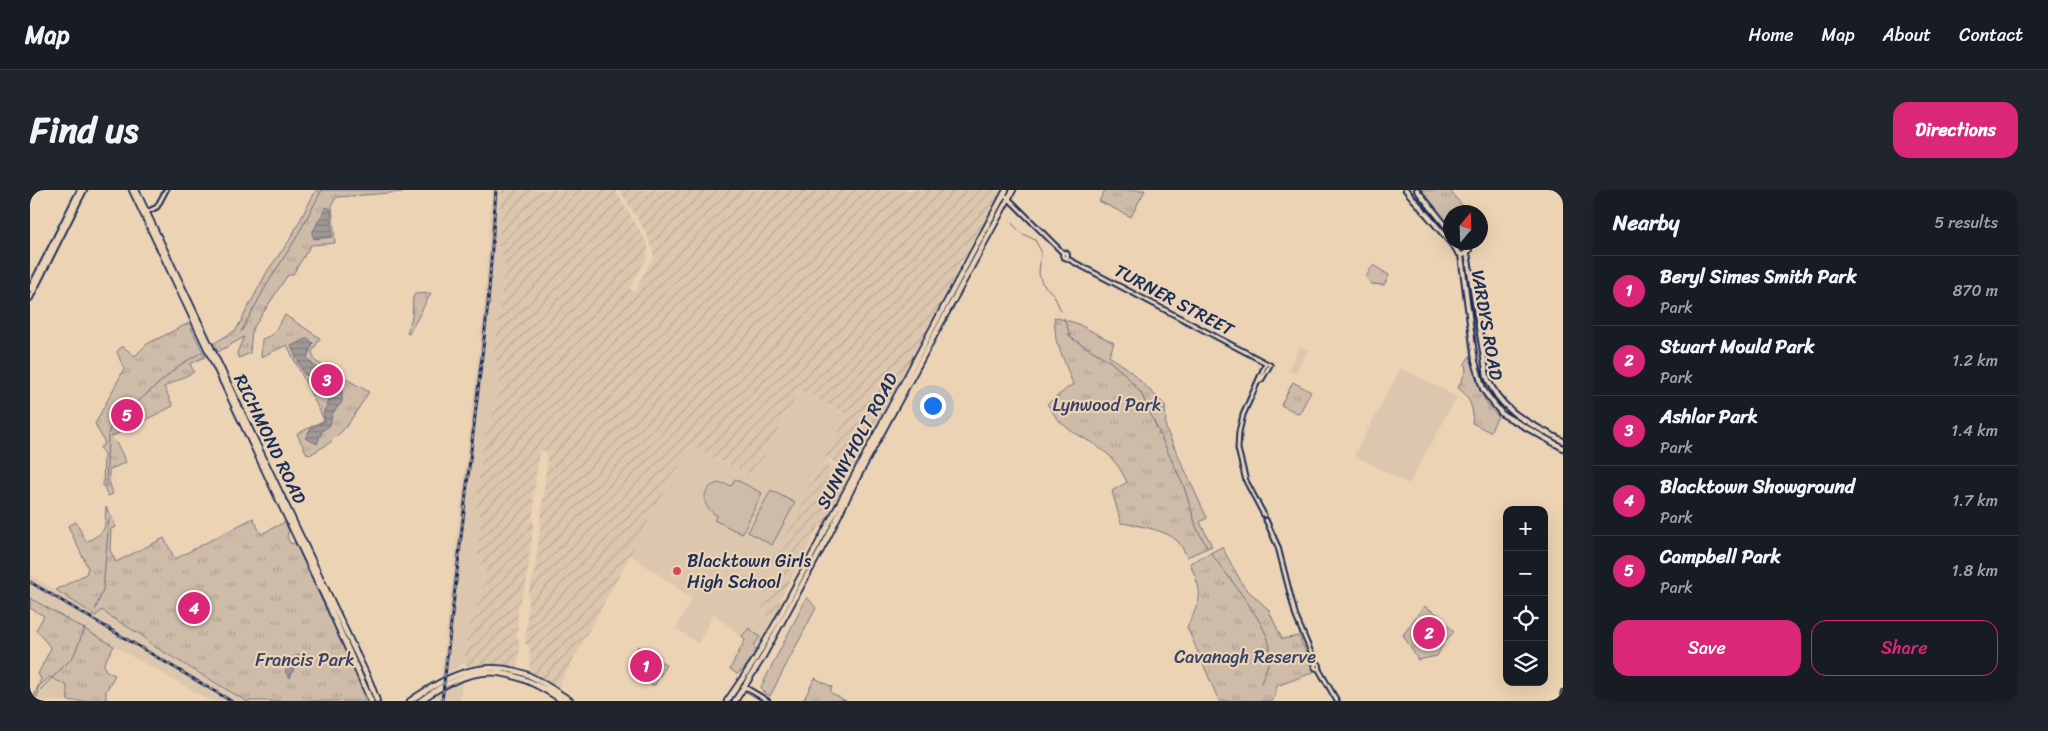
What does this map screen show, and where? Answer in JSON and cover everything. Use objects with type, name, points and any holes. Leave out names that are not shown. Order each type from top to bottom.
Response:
[{"type":"main road","points":[[30,289],[80,190]]},
{"type":"main road","points":[[30,298],[84,190]]},
{"type":"main road","name":"RICHMOND ROAD","points":[[132,190],[272,474],[370,682],[375,700]]},
{"type":"main road","name":"RICHMOND ROAD","points":[[136,190],[144,214]]},
{"type":"main road","name":"SUNNYHOLT ROAD","points":[[735,701],[745,687],[828,538],[1012,190]]},
{"type":"main road","name":"VARDYS ROAD","points":[[1406,190],[1443,234]]},
{"type":"main road","points":[[1417,190],[1443,222]]},
{"type":"main road","name":"SUNNYHOLT ROAD","points":[[727,701],[753,663],[788,601],[1005,192]]},
{"type":"main road","name":"VARDYS ROAD","points":[[1457,250],[1461,255],[1475,361],[1484,389],[1490,400],[1502,414],[1563,448]]},
{"type":"main road","name":"VARDYS ROAD","points":[[1469,250],[1467,253],[1487,377],[1492,389],[1498,399],[1520,418],[1563,441]]},
{"type":"main road","points":[[1461,255],[1467,253]]},
{"type":"main road","points":[[410,701],[452,675],[486,668],[528,675],[571,701]]},
{"type":"main road","points":[[420,701],[457,678],[472,674],[494,673],[527,680],[563,701]]},
{"type":"street","points":[[144,214],[158,205],[166,190]]},
{"type":"street","points":[[1005,192],[1009,198]]},
{"type":"street","name":"TURNER STREET","points":[[1009,198],[1063,253],[1067,254],[1066,258],[1268,364],[1258,381],[1242,420],[1238,449],[1246,481],[1264,515],[1262,519],[1266,520],[1278,547],[1296,617],[1316,664],[1315,668],[1318,668],[1337,701]]},
{"type":"street","points":[[739,683],[768,701]]},
{"type":"street","points":[[1563,693],[1563,701]]},
{"type":"shaded area","points":[[492,190],[502,190],[500,225],[502,254],[506,255],[494,353],[501,389],[497,397],[498,403],[489,421],[475,513],[478,513],[481,519],[477,554],[482,555],[480,571],[485,572],[481,595],[469,624],[464,663],[441,677],[484,305]]},
{"type":"shaded area","points":[[502,190],[615,190],[648,247],[647,257],[630,289],[634,292],[654,256],[647,235],[620,190],[1002,190],[965,258],[960,262],[955,278],[851,472],[825,457],[847,415],[800,390],[753,476],[690,446],[558,687],[530,671],[529,646],[525,643],[529,590],[536,562],[547,463],[546,451],[539,451],[533,500],[535,501],[532,521],[534,522],[526,585],[518,608],[517,637],[520,644],[517,667],[491,664],[468,666],[464,663],[469,624],[481,595],[485,572],[480,571],[482,556],[477,555],[481,519],[478,513],[475,513],[485,431],[498,403],[497,397],[501,389],[494,353],[506,255],[498,255]]},
{"type":"shaded area","points":[[326,207],[331,209],[332,237],[314,239],[312,233]]},
{"type":"shaded area","points":[[308,338],[313,343],[307,357],[313,365],[324,371],[322,377],[342,389],[342,402],[332,414],[330,425],[322,431],[317,444],[305,438],[311,428],[325,421],[323,414],[333,391],[304,374],[291,346]]},
{"type":"shaded area","points":[[1300,346],[1308,350],[1295,374],[1288,370]]},
{"type":"shaded area","points":[[1401,368],[1457,397],[1409,484],[1354,455]]},
{"type":"shaded area","points":[[800,390],[847,416],[825,457],[828,459],[827,462],[849,476],[848,478],[821,463],[802,499],[804,500],[779,567],[759,604],[772,622],[757,650],[714,614],[698,644],[676,628],[692,598],[630,555],[690,446],[753,476]]},
{"type":"shaded area","points":[[821,463],[848,478],[825,522],[820,525],[781,597],[780,607],[772,622],[759,604],[779,567],[771,561],[804,501],[802,499]]},
{"type":"shaded area","points":[[30,575],[97,616],[102,610],[144,637],[152,645],[246,701],[211,701],[39,604],[30,598]]},
{"type":"shaded area","points":[[298,654],[303,659],[294,668],[290,678],[285,672],[289,665],[288,663]]},
{"type":"shaded area","points":[[50,677],[67,687],[69,701],[33,701],[39,686]]},
{"type":"shaded area","points":[[462,681],[460,701],[430,701],[437,696],[438,691]]},
{"type":"green space","points":[[316,190],[404,190],[402,192],[338,197],[334,200],[332,206],[335,243],[311,245],[293,274],[287,276],[252,330],[250,353],[239,358],[237,353],[244,337],[218,352],[213,344],[236,330],[268,270],[289,241]]},
{"type":"green space","points":[[1105,190],[1145,190],[1131,217],[1099,201]]},
{"type":"green space","points":[[1420,190],[1449,190],[1462,205],[1443,205],[1443,218]]},
{"type":"green space","points":[[1373,265],[1389,275],[1384,285],[1371,284],[1366,277]]},
{"type":"green space","points":[[431,293],[409,334],[407,333],[412,317],[413,297],[415,294]]},
{"type":"green space","points":[[285,315],[320,338],[312,352],[315,361],[369,392],[347,426],[331,442],[310,455],[307,454],[297,434],[324,420],[287,345],[261,357],[262,339],[272,335]]},
{"type":"green space","name":"Lynwood Park","points":[[1054,317],[1076,323],[1114,343],[1109,356],[1127,368],[1165,405],[1166,429],[1207,518],[1200,522],[1212,546],[1187,557],[1174,538],[1160,531],[1121,523],[1112,491],[1127,482],[1120,469],[1110,456],[1071,431],[1057,419],[1047,404],[1073,384],[1056,340]]},
{"type":"green space","points":[[189,323],[205,357],[190,364],[194,372],[164,387],[173,406],[111,437],[116,442],[126,462],[109,470],[109,481],[113,494],[108,496],[103,485],[104,454],[100,447],[104,445],[104,441],[95,424],[124,369],[117,352],[122,346],[135,356],[147,344]]},
{"type":"green space","points":[[1472,353],[1479,388],[1486,402],[1498,416],[1490,432],[1472,423],[1473,413],[1470,403],[1458,388],[1466,371],[1465,363]]},
{"type":"green space","points":[[1293,382],[1311,392],[1299,414],[1281,405]]},
{"type":"green space","points":[[735,479],[762,493],[742,534],[714,520],[717,515],[710,510],[705,498],[706,492],[710,487],[723,483],[731,486]]},
{"type":"green space","points":[[771,490],[795,503],[772,545],[748,532]]},
{"type":"green space","name":"Francis Park","points":[[106,507],[116,527],[111,529],[110,550],[116,562],[164,538],[175,559],[253,518],[261,534],[285,522],[289,531],[287,536],[290,543],[296,544],[368,701],[246,701],[152,645],[144,637],[102,610],[96,616],[56,590],[86,574],[88,568],[68,526],[76,522],[86,542],[99,535],[104,529]]},
{"type":"green space","name":"Cavanagh Reserve","points":[[1222,547],[1244,587],[1268,609],[1282,639],[1299,636],[1314,672],[1277,686],[1273,701],[1219,701],[1187,627],[1196,608],[1199,595],[1199,589],[1190,563]]},
{"type":"green space","points":[[807,597],[816,608],[770,696],[763,692],[761,687]]},
{"type":"green space","points":[[30,598],[114,646],[104,663],[105,670],[115,675],[106,691],[106,701],[68,701],[67,686],[50,677],[39,686],[32,701],[41,679],[38,674],[51,648],[36,630],[44,616],[30,608]]},
{"type":"green space","points":[[1424,606],[1437,614],[1454,632],[1445,641],[1437,656],[1418,660],[1403,635]]},
{"type":"green space","points":[[749,628],[760,637],[753,646],[757,650],[744,669],[737,674],[730,669],[745,640],[742,636]]},
{"type":"green space","points":[[638,646],[666,665],[655,685],[652,685],[627,667]]},
{"type":"green space","points":[[815,678],[832,687],[830,692],[846,701],[803,701]]},
{"type":"waterway","points":[[241,332],[322,190]]},
{"type":"waterway","points":[[1011,222],[1021,233],[1035,240],[1041,251],[1039,274],[1042,283],[1054,295],[1061,311]]},
{"type":"waterway","points":[[1064,318],[1071,338],[1108,360],[1125,374],[1141,393],[1184,487],[1197,529],[1207,547]]},
{"type":"waterway","points":[[106,487],[108,435],[111,425],[180,365],[202,352]]},
{"type":"waterway","points":[[95,610],[103,590],[109,519]]},
{"type":"waterway","points":[[1211,553],[1246,600],[1268,639],[1270,658],[1261,683]]},
{"type":"waterway","points":[[35,701],[39,691],[73,657],[85,628]]},
{"type":"railway","points":[[442,701],[488,304],[496,190]]},
{"type":"railway","points":[[30,582],[231,701]]},
{"type":"place","name":"Ashlar Park","points":[[327,380]]},
{"type":"place","name":"Campbell Park","points":[[127,415]]},
{"type":"place","name":"Blacktown Girls High School","points":[[677,571]]},
{"type":"place","name":"Blacktown Showground","points":[[194,608]]},
{"type":"place","name":"Stuart Mould Park","points":[[1429,633]]},
{"type":"place","name":"Beryl Simes Smith Park","points":[[646,666]]}]
